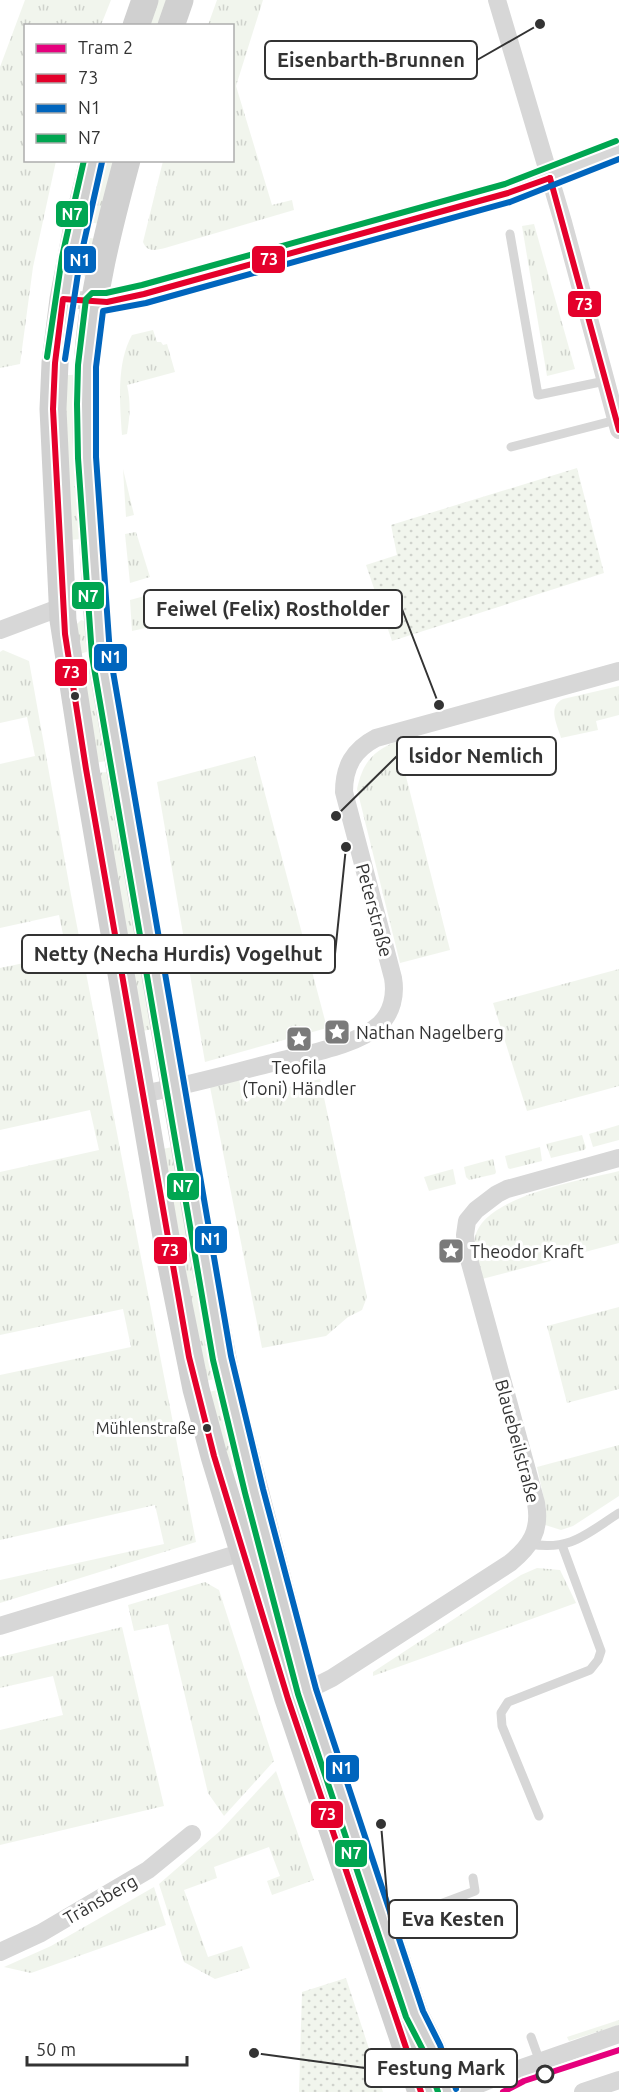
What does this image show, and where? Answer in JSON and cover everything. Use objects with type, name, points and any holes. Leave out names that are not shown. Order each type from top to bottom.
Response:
[{"type":"street","points":[[137,24],[145,0]]},
{"type":"street","points":[[172,24],[180,0]]},
{"type":"street","points":[[497,0],[550,178],[618,425]]},
{"type":"street","points":[[63,299],[107,302],[144,294],[508,193],[619,149]]},
{"type":"street","points":[[93,162],[63,299],[55,363],[53,409],[62,606],[82,747],[170,1260],[196,1389],[243,1552],[385,1925],[415,2014],[432,2048],[448,2092]]},
{"type":"street","points":[[127,162],[95,302],[87,366],[86,404],[96,594],[103,671],[222,1358],[269,1544],[297,1696],[421,2092]]},
{"type":"street","points":[[0,630],[96,594]]},
{"type":"street","name":"Peterstraße","points":[[142,1094],[175,1088],[349,1041],[375,1029],[385,1018],[393,1001],[393,978],[344,792],[345,773],[358,750],[375,738],[619,671]]},
{"type":"street","name":"Blauebeilstraße","points":[[530,1544],[537,1524],[536,1503],[467,1252],[466,1225],[476,1210],[486,1201],[507,1189],[619,1158]]},
{"type":"street","points":[[0,1626],[269,1544]]},
{"type":"street","points":[[297,1696],[510,1563],[530,1544]]},
{"type":"street","name":"Tränsberg","points":[[0,1952],[41,1933],[148,1870],[192,1834]]},
{"type":"street","points":[[460,2092],[619,2034]]},
{"type":"street","points":[[583,2092],[619,2080]]},
{"type":"lane","points":[[510,234],[538,395],[605,381]]},
{"type":"lane","points":[[511,447],[618,425]]},
{"type":"lane","points":[[530,1544],[550,1547],[575,1541],[619,1514]]},
{"type":"lane","points":[[539,1816],[502,1726],[501,1713],[508,1702],[590,1670],[598,1660],[601,1651],[562,1545]]},
{"type":"lane","points":[[385,1925],[475,1892],[473,1878]]},
{"type":"lane","points":[[531,2037],[540,2062]]},
{"type":"green space","points":[[25,0],[111,0],[101,24],[24,24],[24,162],[56,162],[33,267],[20,364],[0,368],[0,67]]},
{"type":"green space","points":[[158,0],[168,0],[159,24],[150,24]]},
{"type":"green space","points":[[217,0],[263,0],[236,86],[272,205],[292,200],[294,210],[165,248],[149,249],[143,242],[163,162],[234,162],[234,24],[208,24]]},
{"type":"green space","points":[[105,162],[115,162],[99,224],[90,222]]},
{"type":"green space","points":[[534,224],[575,369],[547,376],[522,226]]},
{"type":"green space","points":[[86,237],[95,239],[85,277],[82,263]]},
{"type":"green space","points":[[153,330],[157,342],[167,344],[175,372],[127,385],[130,404],[129,421],[127,434],[122,435],[120,384],[123,358],[132,335]]},
{"type":"green space","points":[[65,375],[75,375],[81,539],[70,540]]},
{"type":"green space","points":[[577,468],[604,573],[392,641],[366,565],[397,555],[391,525]]},
{"type":"green space","points":[[123,469],[134,515],[126,517]]},
{"type":"green space","points":[[136,532],[150,577],[130,583],[125,534]]},
{"type":"green space","points":[[152,594],[159,625],[132,631],[130,600]]},
{"type":"green space","points":[[81,620],[85,621],[89,651],[80,654],[76,625]]},
{"type":"green space","points":[[3,650],[29,661],[71,895],[196,1542],[0,1603],[0,1580],[164,1544],[155,1505],[0,1540],[0,1375],[131,1347],[123,1309],[0,1335],[0,1172],[99,1150],[90,1110],[0,1130],[0,968],[67,954],[59,915],[0,928],[0,764],[35,756],[27,717],[0,723],[0,652]]},
{"type":"green space","points":[[90,661],[106,761],[95,763],[80,664]]},
{"type":"green space","points":[[619,686],[619,715],[596,721],[598,730],[561,738],[554,716],[558,702]]},
{"type":"green space","points":[[397,741],[450,950],[400,963],[357,789],[362,772],[370,759],[381,749]]},
{"type":"green space","points":[[255,756],[327,1028],[205,1062],[157,782]]},
{"type":"green space","points":[[107,772],[152,1029],[143,1031],[98,773]]},
{"type":"green space","points":[[619,969],[619,1086],[527,1111],[493,1003]]},
{"type":"green space","points":[[239,1079],[243,1099],[320,1079],[367,1297],[362,1310],[348,1317],[326,1336],[262,1348],[210,1087]]},
{"type":"green space","points":[[619,1125],[619,1140],[593,1147],[589,1134]]},
{"type":"green space","points":[[582,1135],[586,1148],[584,1150],[551,1158],[546,1144]]},
{"type":"green space","points":[[172,1147],[214,1379],[206,1381],[163,1149]]},
{"type":"green space","points":[[540,1147],[542,1161],[508,1168],[505,1156]]},
{"type":"green space","points":[[493,1159],[495,1174],[469,1180],[466,1177],[464,1167]]},
{"type":"green space","points":[[453,1169],[456,1184],[429,1191],[424,1177]]},
{"type":"green space","points":[[619,1171],[619,1243],[482,1279],[475,1238],[482,1223],[495,1211],[536,1192]]},
{"type":"green space","points":[[619,1307],[619,1389],[567,1403],[547,1326]]},
{"type":"green space","points":[[217,1390],[236,1464],[231,1468],[209,1392]]},
{"type":"green space","points":[[619,1445],[619,1496],[573,1526],[561,1530],[542,1524],[546,1508],[537,1467]]},
{"type":"green space","points":[[537,1568],[560,1570],[576,1603],[373,1676],[373,1672],[521,1575]]},
{"type":"green space","points":[[205,1582],[219,1590],[274,1761],[224,1816],[208,1793],[168,1624],[134,1631],[128,1605]]},
{"type":"green space","points":[[122,1627],[164,1806],[0,1845],[0,1730],[63,1715],[53,1676],[0,1688],[0,1657]]},
{"type":"green space","points":[[276,1771],[314,1880],[272,1895],[267,1881],[280,1876],[269,1847],[214,1867],[217,1878],[184,1890],[208,1957],[242,1946],[250,1968],[215,1979],[184,1962],[159,1884],[220,1831]]},
{"type":"green space","points":[[154,1887],[166,1925],[31,1973],[4,1967],[51,1946]]},
{"type":"green space","points":[[346,1978],[383,2092],[299,2092],[302,1992]]},
{"type":"green space","points":[[619,2020],[619,2025],[569,2041],[567,2037]]},
{"type":"tram line","name":"2","points":[[503,2092],[524,2081],[619,2050]]},
{"type":"transit line","name":"N7","points":[[438,2092],[424,2052],[406,2017],[298,1694],[213,1360],[92,656],[78,458],[78,365],[86,299],[92,293],[106,293],[142,285],[505,184],[616,141]]},
{"type":"transit line","name":"N1","points":[[456,2089],[440,2045],[423,2011],[316,1689],[263,1489],[231,1356],[110,654],[96,457],[96,367],[103,311],[146,303],[510,202],[619,159]]},
{"type":"transit line","name":"N7","points":[[47,357],[62,257],[84,162]]},
{"type":"transit line","name":"N1","points":[[65,359],[80,260],[102,162]]},
{"type":"transit line","name":"73","points":[[550,178],[619,430]]},
{"type":"transit line","name":"73","points":[[421,2092],[288,1699],[214,1456],[189,1357],[86,769],[65,634],[53,409],[55,363],[63,299],[107,302],[144,294],[508,193],[550,178]]},
{"type":"place","name":"Eisenbarth-Brunnen","points":[[540,24]]},
{"type":"place","name":"Feiwel (Felix) Rostholder","points":[[439,705]]},
{"type":"place","name":"lsidor Nemlich","points":[[336,816]]},
{"type":"place","name":"Netty (Necha Hurdis) Vogelhut","points":[[346,847]]},
{"type":"place","name":"Nathan Nagelberg","points":[[337,1032]]},
{"type":"place","name":"Teofila (Toni) Händler","points":[[299,1039]]},
{"type":"place","name":"Theodor Kraft","points":[[451,1251]]},
{"type":"place","name":"Mühlenstraße","points":[[207,1428]]},
{"type":"place","name":"Eva Kesten","points":[[381,1824]]},
{"type":"place","name":"Festung Mark","points":[[254,2053]]}]
